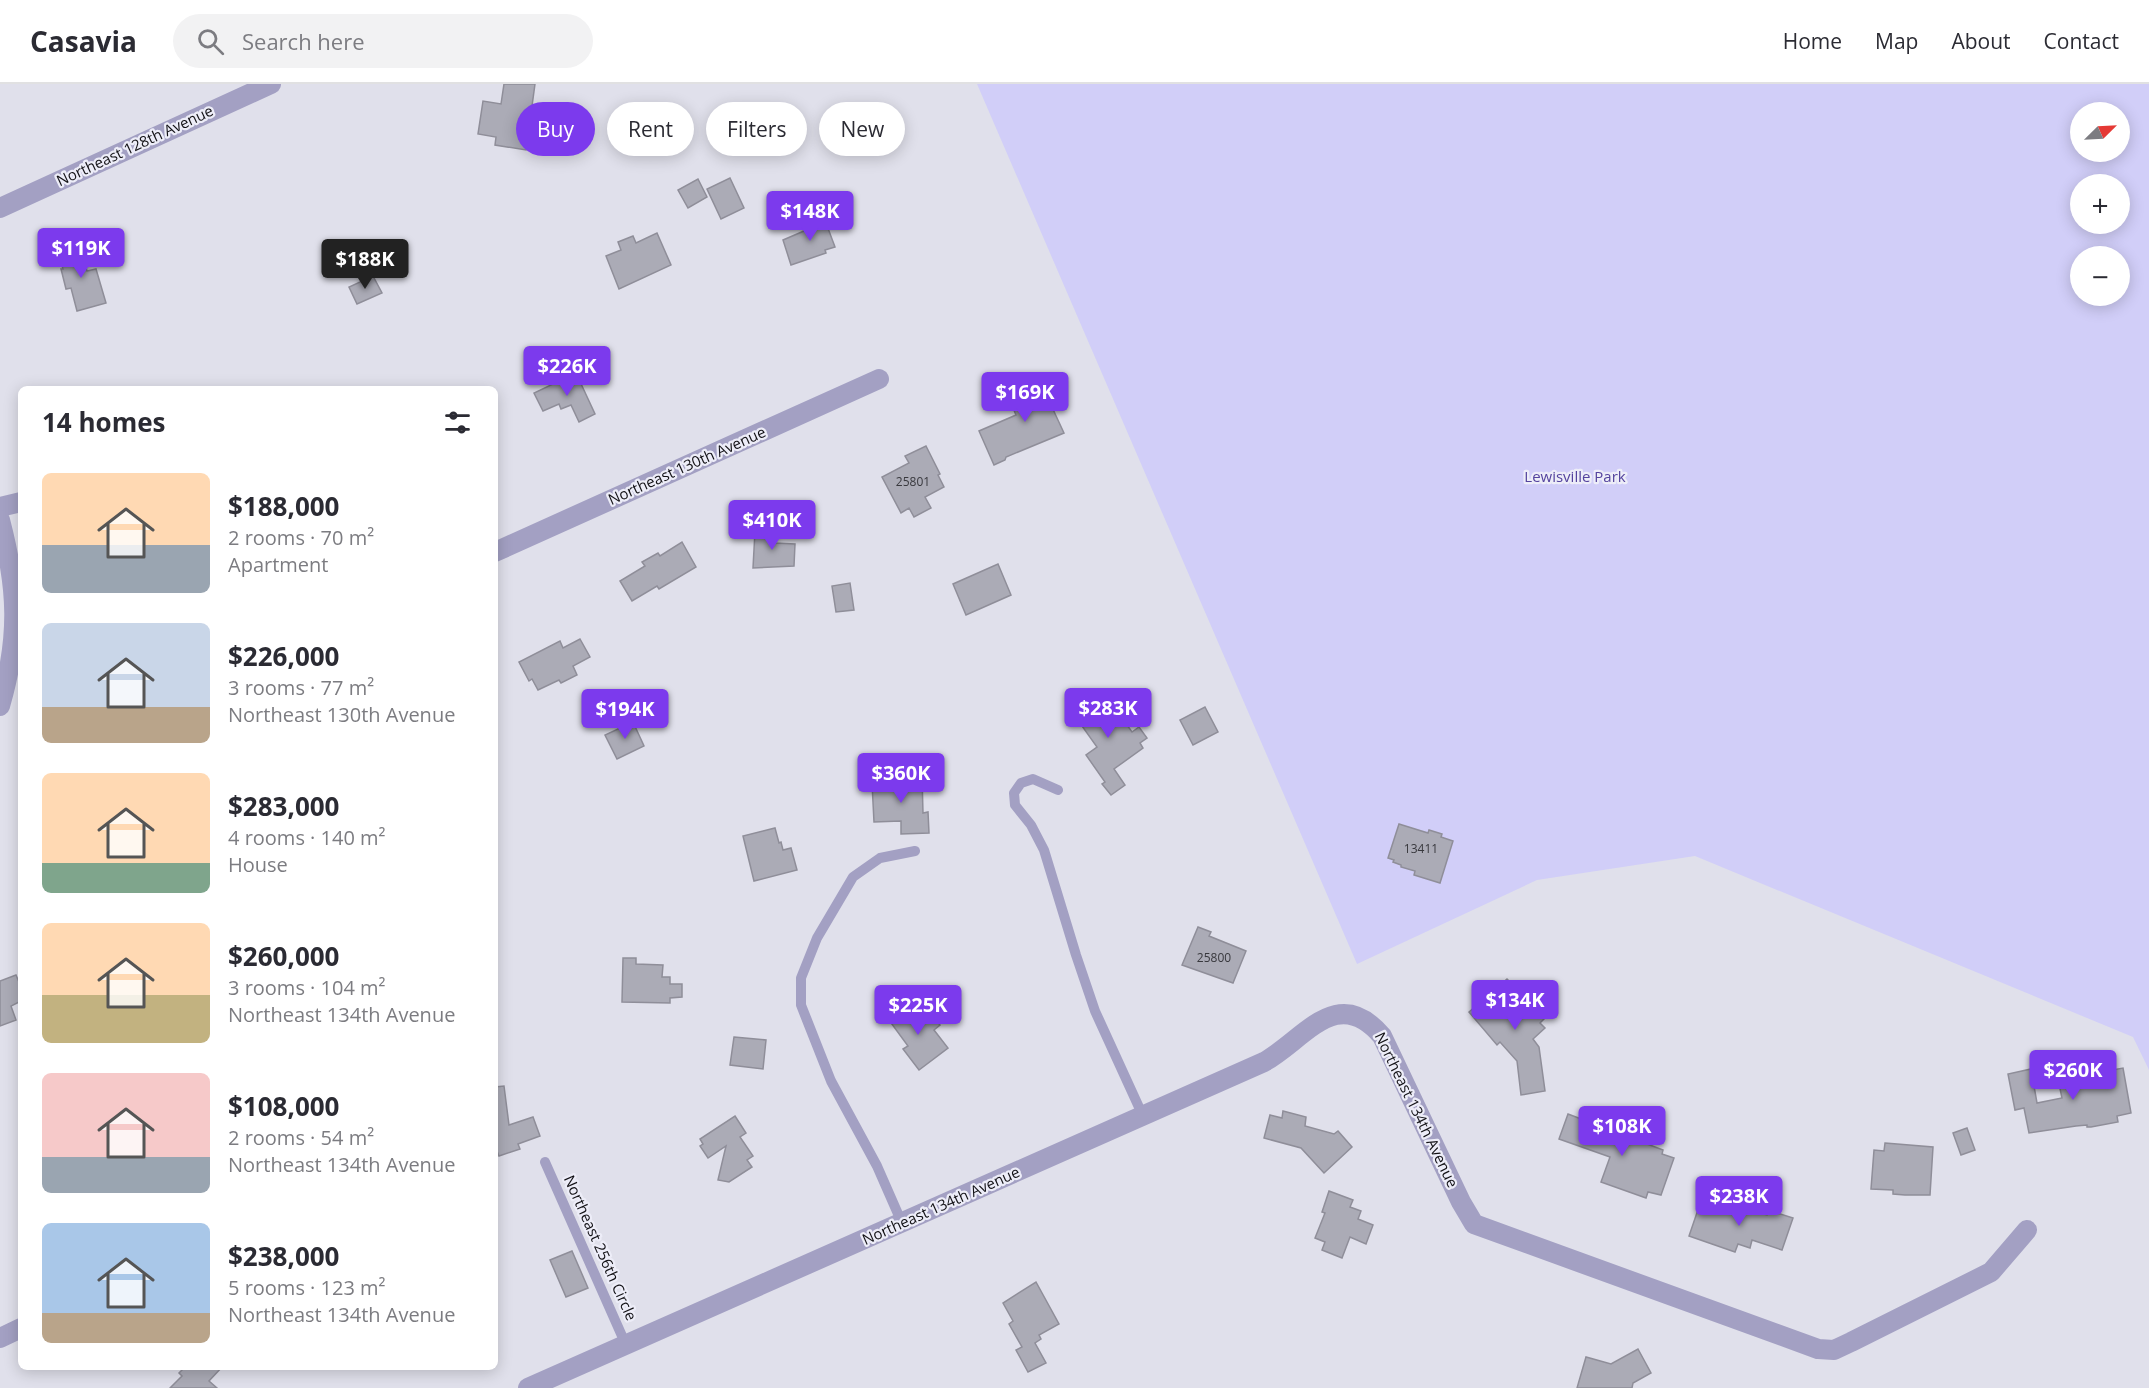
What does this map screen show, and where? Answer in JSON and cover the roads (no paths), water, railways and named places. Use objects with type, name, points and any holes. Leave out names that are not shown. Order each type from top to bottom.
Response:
[{"type":"street","name":"Northeast 128th Avenue","points":[[0,208],[270,84]]},
{"type":"street","name":"Northeast 130th Avenue","points":[[498,551],[879,379]]},
{"type":"street","points":[[0,507],[18,503]]},
{"type":"street","points":[[0,520],[9,559],[15,605],[14,642],[8,680],[0,706]]},
{"type":"street","name":"Northeast 134th Avenue","points":[[528,1388],[1264,1062],[1279,1054],[1318,1021],[1340,1014],[1364,1019],[1382,1036],[1461,1202],[1474,1224],[1818,1349],[1834,1350],[1991,1272],[2026,1230]]},
{"type":"street","points":[[0,1338],[18,1329]]},
{"type":"lane","points":[[1058,790],[1033,779],[1021,783],[1014,793],[1015,805],[1031,825],[1044,850],[1095,1011],[1143,1116]]},
{"type":"lane","points":[[902,1223],[877,1166],[831,1081],[801,1005],[801,978],[817,938],[853,877],[880,858],[915,851]]},
{"type":"lane","name":"Northeast 256th Circle","points":[[545,1162],[626,1345]]},
{"type":"park label","name":"Lewisville Park","points":[[1575,477]]}]
